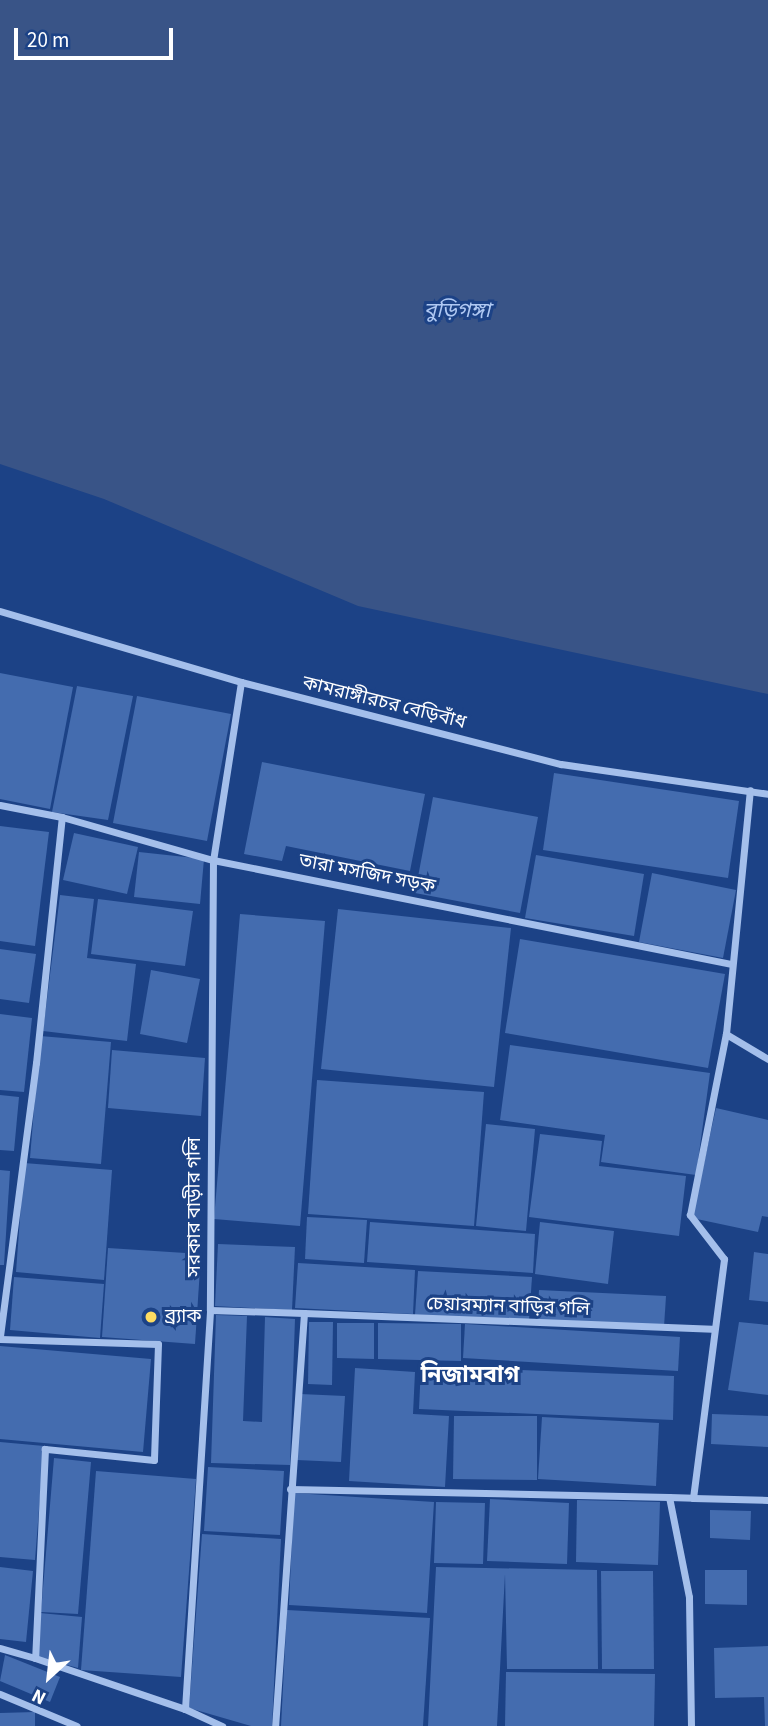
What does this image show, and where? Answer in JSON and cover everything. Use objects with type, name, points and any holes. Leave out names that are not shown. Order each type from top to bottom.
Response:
[{"type":"street","name":"কামরাঙ্গীরচর বেড়িবাঁধ","points":[[0,611],[241,682],[561,764],[768,794]]},
{"type":"street","name":"সরকার বাড়ীর গলি","points":[[185,1709],[210,1310],[213,860],[241,682]]},
{"type":"street","points":[[693,1498],[712,1329],[724,1259],[690,1215],[726,1034],[750,790]]},
{"type":"street","name":"তারা মসজিদ সড়ক","points":[[0,805],[62,817],[213,860],[731,964]]},
{"type":"street","points":[[35,1658],[45,1449],[154,1460],[158,1344],[0,1338],[36,1063],[62,817]]},
{"type":"street","points":[[726,1034],[768,1059]]},
{"type":"street","points":[[210,1310],[304,1312],[275,1726]]},
{"type":"street","name":"চেয়ারম্যান বাড়ির গলি","points":[[304,1312],[712,1329]]},
{"type":"street","points":[[290,1489],[768,1500]]},
{"type":"street","points":[[669,1497],[690,1597],[691,1726]]},
{"type":"street","points":[[0,1648],[185,1709],[222,1726]]},
{"type":"street","points":[[0,1693],[61,1723],[77,1726]]},
{"type":"water","name":"বুড়িগঙ্গা","points":[[0,0],[768,0],[768,694],[358,606],[104,499],[0,464]]},
{"type":"building","points":[[0,673],[73,687],[50,809],[0,799]]},
{"type":"building","points":[[77,686],[133,696],[108,820],[52,812]]},
{"type":"building","points":[[137,696],[231,714],[207,841],[113,823]]},
{"type":"building","points":[[262,762],[425,794],[410,871],[286,846],[282,861],[244,854]]},
{"type":"building","points":[[554,773],[739,801],[728,878],[543,850]]},
{"type":"building","points":[[433,797],[538,817],[520,913],[415,893]]},
{"type":"building","points":[[0,826],[49,832],[35,946],[0,941]]},
{"type":"building","points":[[74,833],[138,847],[127,894],[63,880]]},
{"type":"building","points":[[139,852],[204,859],[200,904],[134,897]]},
{"type":"building","points":[[536,855],[644,874],[634,936],[525,918]]},
{"type":"building","points":[[652,873],[736,890],[723,958],[639,942]]},
{"type":"building","points":[[60,895],[94,899],[87,958],[136,964],[127,1041],[43,1031]]},
{"type":"building","points":[[98,899],[193,911],[185,966],[91,954]]},
{"type":"building","points":[[338,909],[511,928],[494,1087],[321,1069]]},
{"type":"building","points":[[240,914],[325,921],[300,1226],[214,1219]]},
{"type":"building","points":[[520,939],[725,974],[708,1068],[505,1033]]},
{"type":"building","points":[[0,949],[36,954],[29,1003],[0,999]]},
{"type":"building","points":[[151,970],[200,979],[187,1043],[140,1034]]},
{"type":"building","points":[[0,1014],[32,1018],[24,1092],[0,1090]]},
{"type":"building","points":[[40,1036],[111,1042],[101,1164],[30,1158]]},
{"type":"building","points":[[510,1045],[710,1073],[696,1175],[601,1162],[605,1135],[500,1120]]},
{"type":"building","points":[[112,1050],[205,1058],[201,1116],[108,1108]]},
{"type":"building","points":[[317,1080],[484,1092],[474,1226],[308,1214]]},
{"type":"building","points":[[0,1095],[19,1097],[14,1151],[0,1150]]},
{"type":"building","points":[[716,1108],[768,1120],[768,1217],[762,1216],[758,1232],[692,1218]]},
{"type":"building","points":[[486,1124],[535,1129],[526,1231],[476,1226]]},
{"type":"building","points":[[540,1134],[602,1141],[599,1166],[686,1176],[679,1236],[529,1217]]},
{"type":"building","points":[[24,1163],[112,1170],[104,1280],[16,1272]]},
{"type":"building","points":[[0,1170],[10,1171],[4,1265],[0,1265]]},
{"type":"building","points":[[307,1217],[367,1220],[364,1263],[305,1259]]},
{"type":"building","points":[[370,1222],[535,1234],[533,1273],[367,1262]]},
{"type":"building","points":[[540,1222],[614,1231],[608,1284],[535,1274]]},
{"type":"building","points":[[218,1244],[295,1247],[292,1310],[215,1306]]},
{"type":"building","points":[[108,1248],[201,1254],[195,1344],[102,1337]]},
{"type":"building","points":[[754,1252],[768,1254],[768,1302],[749,1300]]},
{"type":"building","points":[[298,1263],[415,1270],[413,1314],[295,1308]]},
{"type":"building","points":[[418,1271],[532,1277],[529,1321],[415,1315]]},
{"type":"building","points":[[14,1277],[104,1284],[100,1338],[10,1330]]},
{"type":"building","points":[[539,1290],[666,1296],[664,1327],[537,1320]]},
{"type":"building","points":[[216,1315],[247,1316],[243,1421],[262,1422],[265,1317],[295,1319],[290,1465],[211,1463]]},
{"type":"building","points":[[309,1322],[333,1322],[332,1385],[308,1384]]},
{"type":"building","points":[[739,1322],[768,1325],[768,1395],[728,1390]]},
{"type":"building","points":[[337,1323],[374,1323],[374,1359],[337,1358]]},
{"type":"building","points":[[378,1323],[461,1324],[461,1361],[378,1359]]},
{"type":"building","points":[[465,1324],[680,1337],[678,1371],[463,1358]]},
{"type":"building","points":[[0,1346],[151,1359],[143,1452],[0,1439]]},
{"type":"building","points":[[421,1366],[674,1376],[673,1420],[419,1409]]},
{"type":"building","points":[[355,1368],[415,1372],[413,1414],[449,1416],[445,1487],[349,1481]]},
{"type":"building","points":[[300,1394],[345,1396],[341,1462],[297,1460]]},
{"type":"building","points":[[712,1414],[768,1416],[768,1447],[711,1444]]},
{"type":"building","points":[[454,1416],[537,1416],[537,1480],[453,1479]]},
{"type":"building","points":[[542,1417],[659,1423],[656,1486],[538,1479]]},
{"type":"building","points":[[0,1442],[44,1446],[35,1560],[0,1557]]},
{"type":"building","points":[[54,1458],[91,1462],[78,1614],[41,1612]]},
{"type":"building","points":[[208,1467],[284,1471],[280,1535],[204,1531]]},
{"type":"building","points":[[96,1471],[196,1479],[181,1677],[81,1670]]},
{"type":"building","points":[[294,1493],[434,1502],[427,1613],[289,1605]]},
{"type":"building","points":[[490,1499],[569,1503],[567,1564],[487,1561]]},
{"type":"building","points":[[577,1500],[660,1502],[658,1565],[576,1562]]},
{"type":"building","points":[[436,1502],[485,1503],[483,1564],[434,1563]]},
{"type":"building","points":[[710,1510],[751,1511],[750,1540],[710,1538]]},
{"type":"building","points":[[202,1534],[281,1539],[272,1726],[251,1726],[189,1708]]},
{"type":"building","points":[[0,1567],[33,1571],[26,1642],[0,1639]]},
{"type":"building","points":[[436,1567],[597,1570],[598,1669],[507,1669],[505,1574],[497,1726],[428,1726]]},
{"type":"building","points":[[705,1570],[747,1570],[747,1605],[705,1604]]},
{"type":"building","points":[[601,1571],[653,1571],[654,1669],[602,1669]]},
{"type":"building","points":[[287,1610],[430,1618],[423,1726],[281,1726]]},
{"type":"building","points":[[40,1613],[82,1617],[78,1668],[38,1657]]},
{"type":"building","points":[[768,1646],[768,1726],[765,1726],[764,1697],[715,1698],[714,1648]]},
{"type":"building","points":[[5,1655],[60,1677],[50,1702],[0,1681]]},
{"type":"building","points":[[506,1672],[655,1674],[654,1726],[505,1726]]},
{"type":"building","points":[[35,1712],[35,1726],[0,1726],[0,1713]]},
{"type":"place","name":"ব্র্যাক","points":[[151,1317]]},
{"type":"district","name":"নিজামবাগ","points":[[470,1375]]}]
